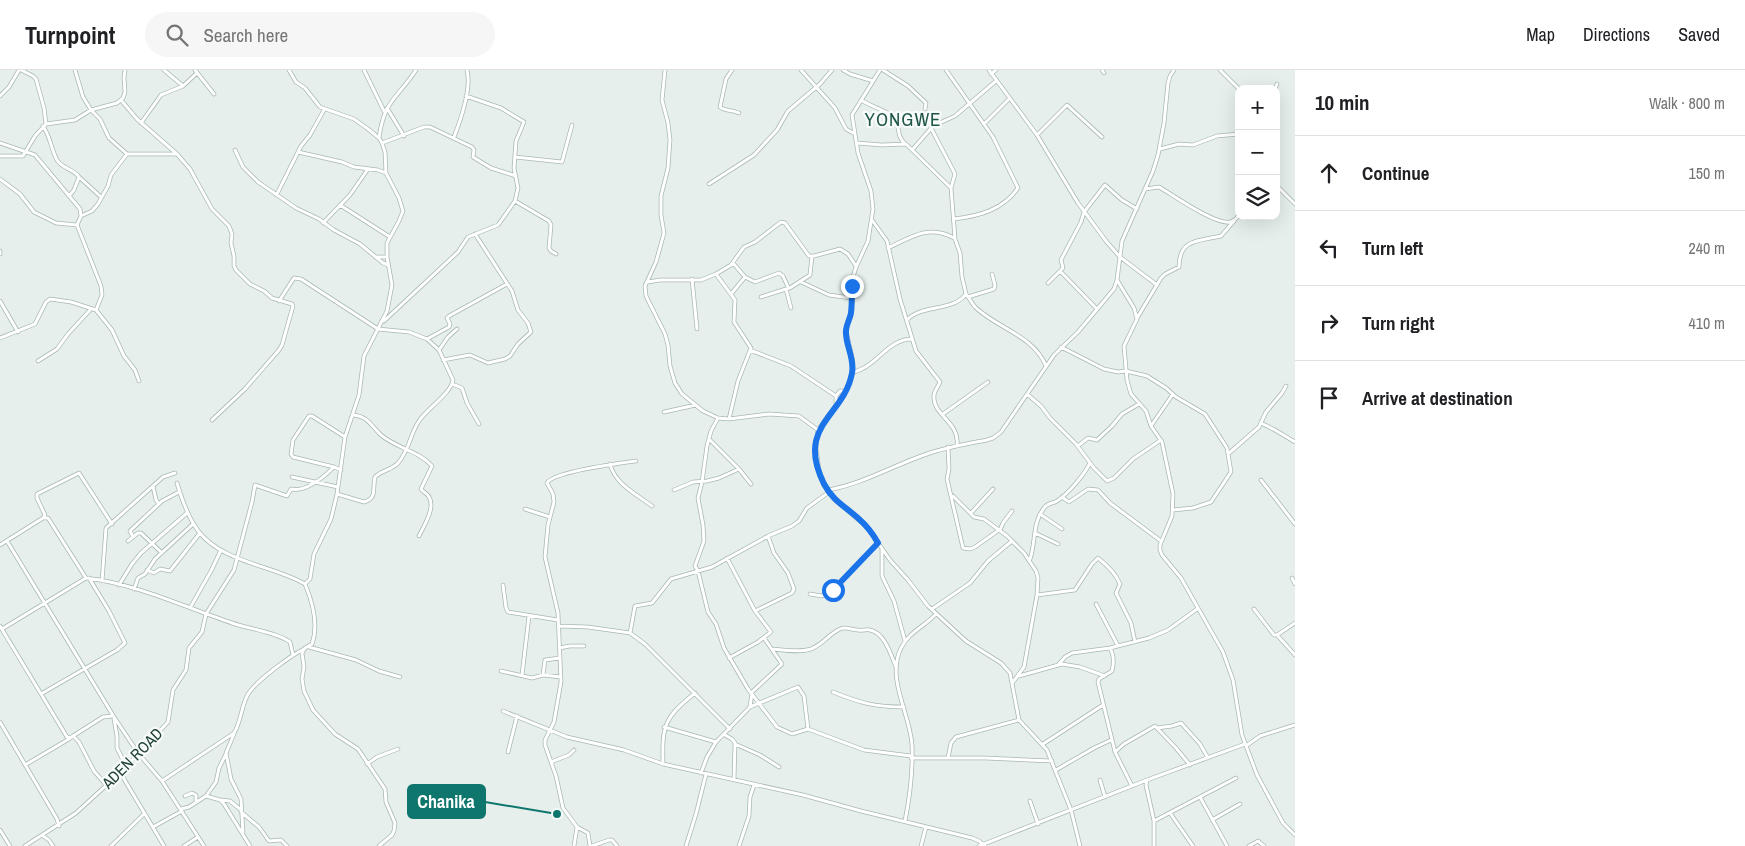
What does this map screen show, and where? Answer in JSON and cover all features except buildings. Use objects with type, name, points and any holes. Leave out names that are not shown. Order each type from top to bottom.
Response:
[{"type":"street","points":[[0,96],[5,92],[20,70],[33,76],[36,79],[44,108],[44,125],[50,136],[57,160],[60,164],[76,173],[101,197]]},
{"type":"street","points":[[75,70],[83,97],[91,110],[100,119],[109,138],[127,154],[177,154]]},
{"type":"street","points":[[0,156],[21,157],[44,125],[75,120],[91,110],[112,106],[121,100],[125,92],[125,70]]},
{"type":"street","points":[[164,70],[183,86]]},
{"type":"street","points":[[289,70],[296,82],[305,88],[320,107],[354,119],[379,138],[382,143],[385,152],[386,173],[403,211],[400,221],[387,243],[387,257],[392,285],[390,300],[382,323]]},
{"type":"street","points":[[364,70],[386,110],[404,136]]},
{"type":"street","points":[[379,138],[380,126],[390,102],[416,70]]},
{"type":"street","points":[[454,137],[463,114],[470,82],[467,70]]},
{"type":"street","points":[[665,70],[662,100],[670,140],[668,168],[661,196],[661,215],[664,233],[656,262],[646,286],[646,296],[665,334],[672,373],[682,394],[702,412],[718,418],[729,419],[769,414],[799,416],[818,430]]},
{"type":"street","points":[[732,70],[726,79],[720,107],[739,113]]},
{"type":"street","points":[[802,70],[840,114],[846,129],[855,134]]},
{"type":"street","points":[[709,184],[754,155],[775,132],[788,112],[832,70]]},
{"type":"street","points":[[843,70],[873,81]]},
{"type":"street","points":[[880,70],[852,115],[861,165],[871,191],[873,209],[868,241],[856,267],[852,286],[851,312],[846,330],[853,362],[852,373],[846,391],[818,430],[816,458],[819,470],[828,491],[840,505],[863,523],[890,560],[936,614],[966,641],[1007,668],[1013,683],[1019,720],[1043,744],[1052,761],[1071,810],[1080,846]]},
{"type":"street","points":[[884,70],[913,90],[926,103],[925,109]]},
{"type":"street","points":[[946,70],[984,124],[1017,183],[1018,190],[1002,204],[988,212],[954,219]]},
{"type":"street","points":[[989,70],[1038,135],[1084,212],[1106,241],[1120,256],[1156,285]]},
{"type":"street","points":[[991,74],[996,70]]},
{"type":"street","points":[[630,633],[635,606],[652,603],[671,578],[712,567],[768,536],[796,524],[807,508],[828,491],[847,486],[948,447],[987,440],[998,435],[1046,366],[1110,294],[1117,280],[1122,242],[1153,171],[1160,149],[1168,83],[1174,70]]},
{"type":"street","points":[[1220,70],[1235,85]]},
{"type":"street","points":[[141,123],[161,95],[183,86],[196,71],[214,94]]},
{"type":"street","points":[[913,149],[931,128],[955,116],[996,81]]},
{"type":"street","points":[[305,584],[310,578],[314,554],[331,519],[337,494],[345,437],[354,415],[359,395],[364,356],[378,329],[382,323],[458,252],[464,241],[475,234],[496,226],[518,194],[514,163],[516,141],[524,124],[523,121],[501,108],[466,96]]},
{"type":"street","points":[[984,124],[1009,99]]},
{"type":"street","points":[[121,100],[141,123],[168,144],[190,169],[212,209],[229,226],[232,234],[231,243],[234,268],[250,284],[264,290],[272,298],[292,304],[293,309],[282,345],[245,389],[212,420]]},
{"type":"street","points":[[861,100],[894,117],[898,134],[906,144],[952,188]]},
{"type":"street","points":[[1038,135],[1067,105],[1102,137]]},
{"type":"street","points":[[277,194],[298,152],[324,110]]},
{"type":"street","points":[[382,143],[427,126],[472,146],[474,150],[472,156],[491,168],[516,176]]},
{"type":"street","points":[[515,157],[562,162],[572,126]]},
{"type":"street","points":[[931,128],[955,174],[952,188],[954,239],[960,253],[962,277],[967,295],[976,308],[1031,344],[1039,352],[1046,366]]},
{"type":"street","points":[[1160,149],[1179,144],[1193,145],[1217,136],[1235,134]]},
{"type":"street","points":[[0,143],[35,155],[80,209],[81,216],[77,225],[101,286],[102,295],[96,310]]},
{"type":"street","points":[[857,143],[906,144]]},
{"type":"street","points":[[235,150],[243,167],[258,182],[296,208],[360,244],[389,266]]},
{"type":"street","points":[[298,152],[342,162],[354,167],[386,173]]},
{"type":"street","points":[[81,216],[92,210],[108,186],[111,175],[127,154]]},
{"type":"street","points":[[323,223],[350,195],[368,169]]},
{"type":"street","points":[[69,196],[74,190],[79,177]]},
{"type":"street","points":[[0,179],[20,194],[36,214],[47,217],[56,223],[77,225]]},
{"type":"street","points":[[1048,283],[1063,267],[1062,260],[1082,222],[1084,212],[1106,185],[1122,200],[1137,209]]},
{"type":"street","points":[[1145,189],[1159,187],[1208,216],[1226,222],[1234,220]]},
{"type":"street","points":[[1280,189],[1295,204]]},
{"type":"street","points":[[515,200],[550,221],[549,248],[556,254]]},
{"type":"street","points":[[340,205],[390,237]]},
{"type":"street","points":[[872,219],[887,241],[900,299],[918,355],[940,382],[934,394],[934,400],[953,426],[957,435],[956,445]]},
{"type":"street","points":[[1234,220],[1221,236],[1200,239],[1186,246],[1179,258],[1179,267],[1165,274],[1156,285],[1124,346],[1126,371],[1131,394],[1146,411],[1151,426],[1161,440],[1173,494],[1173,510],[1159,547],[1162,555],[1181,578],[1223,652],[1229,668],[1240,724],[1257,775],[1283,823],[1295,835]]},
{"type":"street","points":[[648,282],[660,280],[701,280],[716,274],[729,267],[744,247],[755,242],[781,222],[785,223],[807,253],[812,256],[840,249],[848,254],[856,267]]},
{"type":"street","points":[[888,248],[926,232],[944,234],[954,239]]},
{"type":"street","points":[[443,360],[470,355],[488,363],[505,359],[531,333],[530,326],[518,310],[515,298],[475,234]]},
{"type":"street","points":[[761,297],[801,282],[810,274],[812,256]]},
{"type":"street","points":[[375,257],[387,257]]},
{"type":"street","points":[[732,262],[745,277],[755,282],[779,273],[783,276],[791,308]]},
{"type":"street","points":[[1060,271],[1097,309]]},
{"type":"street","points":[[716,274],[736,302],[734,322],[750,344],[750,350],[738,381],[729,419]]},
{"type":"street","points":[[907,320],[914,315],[950,304],[967,295],[994,289],[995,285],[992,274]]},
{"type":"street","points":[[731,294],[745,277]]},
{"type":"street","points":[[279,301],[294,278],[298,278],[378,329],[409,332],[427,339],[439,350],[453,380],[452,384],[419,421],[408,450],[398,464],[382,471],[375,477],[374,493],[370,500],[364,502],[337,494]]},
{"type":"street","points":[[692,280],[697,329]]},
{"type":"street","points":[[1117,280],[1134,308],[1137,319]]},
{"type":"street","points":[[801,282],[829,295],[852,298]]},
{"type":"street","points":[[427,339],[449,326],[449,316],[507,284]]},
{"type":"street","points":[[0,338],[35,324],[46,302],[50,299],[71,302],[96,310],[112,330],[124,356],[135,370],[139,381]]},
{"type":"street","points":[[0,301],[18,332]]},
{"type":"street","points":[[38,361],[57,349],[90,308]]},
{"type":"street","points":[[439,350],[448,337],[457,329]]},
{"type":"street","points":[[852,373],[865,367],[896,343],[912,339]]},
{"type":"street","points":[[1061,347],[1104,370],[1126,371],[1147,376],[1207,416],[1227,448],[1231,472],[1212,500],[1201,506],[1173,510]]},
{"type":"street","points":[[750,350],[791,366],[836,396]]},
{"type":"street","points":[[943,414],[988,382]]},
{"type":"street","points":[[452,384],[462,388],[467,403],[479,424]]},
{"type":"street","points":[[1228,455],[1257,429],[1266,412],[1286,386]]},
{"type":"street","points":[[836,405],[836,396],[840,391],[846,391]]},
{"type":"street","points":[[1027,394],[1041,406],[1050,418],[1078,446],[1104,479],[1109,481],[1133,459],[1161,440]]},
{"type":"street","points":[[1151,426],[1173,394]]},
{"type":"street","points":[[1078,446],[1088,438],[1097,440],[1126,411],[1140,404]]},
{"type":"street","points":[[664,412],[696,405]]},
{"type":"street","points":[[354,415],[367,418],[385,438],[432,466],[421,489],[429,496],[430,507],[427,519],[418,536]]},
{"type":"street","points":[[341,470],[293,457],[291,449],[293,440],[309,416],[345,437]]},
{"type":"street","points":[[718,418],[711,431],[704,457],[698,504],[704,525],[704,541],[695,564],[708,612],[716,624],[724,648],[751,694],[773,723],[781,730],[792,734],[808,729],[864,750],[911,757],[1052,761]]},
{"type":"street","points":[[1260,424],[1275,430],[1295,442]]},
{"type":"street","points":[[709,439],[751,484]]},
{"type":"street","points":[[948,447],[949,469],[947,479],[964,549],[975,547],[999,530],[1012,510]]},
{"type":"street","points":[[617,846],[611,840],[591,846],[588,833],[577,826],[564,811],[545,745],[559,702],[561,677],[559,626],[546,557],[554,498],[548,486],[548,480],[561,475],[610,464],[636,461]]},
{"type":"street","points":[[1030,560],[1034,545],[1036,522],[1040,514],[1047,504],[1055,502],[1062,497],[1078,481],[1090,463]]},
{"type":"street","points":[[610,464],[616,479],[652,506]]},
{"type":"street","points":[[317,481],[334,467]]},
{"type":"street","points":[[674,490],[693,482],[718,478],[739,469]]},
{"type":"street","points":[[43,518],[44,513],[37,498],[38,494],[79,473],[112,524]]},
{"type":"street","points":[[102,581],[106,528],[163,477],[174,473]]},
{"type":"street","points":[[292,477],[338,487]]},
{"type":"street","points":[[1261,480],[1295,524]]},
{"type":"street","name":"ADEN ROAD","points":[[25,846],[59,826],[76,813],[106,786],[168,722],[174,690],[186,670],[189,648],[202,631],[206,614],[231,576],[238,557],[255,485],[287,496],[291,489],[297,490],[317,481]]},
{"type":"street","points":[[177,483],[193,524],[200,533],[221,550],[305,584],[315,615],[313,642],[302,654],[304,667],[302,682],[314,710],[335,734],[358,748],[367,764],[383,784],[386,802],[395,823],[392,836],[379,846]]},
{"type":"street","points":[[153,486],[155,499],[159,504]]},
{"type":"street","points":[[970,514],[993,490]]},
{"type":"street","points":[[1062,497],[1068,502],[1085,491],[1098,490],[1110,503],[1161,541]]},
{"type":"street","points":[[133,536],[130,531],[159,504],[180,492]]},
{"type":"street","points":[[952,496],[970,514],[975,517],[984,518],[1012,541],[1030,560],[1037,574],[1038,595],[1024,667],[1013,683]]},
{"type":"street","points":[[525,509],[550,517]]},
{"type":"street","points":[[119,585],[135,560],[187,512]]},
{"type":"street","points":[[1040,514],[1062,529]]},
{"type":"street","points":[[0,545],[43,518],[50,519],[109,611],[125,642],[117,650],[41,694]]},
{"type":"street","points":[[134,589],[138,578],[145,574],[162,553],[193,524]]},
{"type":"street","points":[[128,541],[133,536],[141,533],[162,553]]},
{"type":"street","points":[[147,570],[154,573],[160,569],[170,571],[200,533]]},
{"type":"street","points":[[1035,533],[1058,544]]},
{"type":"street","points":[[754,611],[792,593],[794,589],[788,573],[774,553],[768,536]]},
{"type":"street","points":[[7,541],[113,717],[138,753],[162,781],[204,846]]},
{"type":"street","points":[[932,609],[970,583],[992,558],[1012,541]]},
{"type":"street","points":[[810,594],[822,596],[833,590],[878,543]]},
{"type":"street","points":[[882,548],[882,576],[897,610],[906,641]]},
{"type":"street","points":[[190,608],[211,572],[221,550]]},
{"type":"street","points":[[727,558],[754,611],[771,632],[729,658]]},
{"type":"street","points":[[1038,595],[1075,590],[1098,558],[1108,567],[1120,584],[1116,593],[1131,623],[1135,642]]},
{"type":"street","points":[[106,786],[94,771],[79,742],[71,737],[67,737],[1,627],[87,578],[134,589],[287,640],[292,645],[292,655]]},
{"type":"street","points":[[1292,578],[1295,584]]},
{"type":"street","points":[[503,585],[506,610],[529,616],[558,620]]},
{"type":"street","points":[[1096,604],[1118,646]]},
{"type":"street","points":[[1058,665],[1072,652],[1110,648],[1149,638],[1168,630],[1197,609]]},
{"type":"street","points":[[1254,609],[1272,633],[1295,655]]},
{"type":"street","points":[[896,668],[898,657],[906,641],[936,614]]},
{"type":"street","points":[[522,675],[529,616]]},
{"type":"street","points":[[1276,635],[1295,622]]},
{"type":"street","points":[[559,626],[588,627],[630,633],[645,644],[730,729]]},
{"type":"street","points":[[772,649],[811,649],[819,646],[837,630],[844,627],[870,630],[885,642],[896,668],[910,734],[910,796],[905,821]]},
{"type":"street","points":[[750,707],[751,694],[782,665],[764,638]]},
{"type":"street","points":[[559,648],[584,646]]},
{"type":"street","points":[[153,828],[206,796],[216,782],[219,768],[252,688],[292,655],[307,648],[356,660],[379,671],[400,677]]},
{"type":"street","points":[[1110,648],[1113,653],[1114,666],[1112,671],[1098,680],[1111,740],[1132,786]]},
{"type":"street","points":[[544,675],[545,660],[560,658]]},
{"type":"street","points":[[1018,676],[1042,671],[1058,665],[1080,667],[1105,676]]},
{"type":"street","points":[[501,671],[532,678],[544,675],[561,677]]},
{"type":"street","points":[[686,846],[696,814],[707,756],[716,742],[750,707],[798,687],[804,696],[808,729]]},
{"type":"street","points":[[833,692],[854,701],[876,706],[904,707]]},
{"type":"street","points":[[663,764],[664,726],[675,710],[695,693]]},
{"type":"street","points":[[1043,744],[1103,705]]},
{"type":"street","points":[[503,711],[567,737],[624,750],[663,764],[905,821],[972,838],[985,845]]},
{"type":"street","points":[[26,765],[103,716],[113,717]]},
{"type":"street","points":[[508,752],[517,716]]},
{"type":"street","points":[[113,717],[117,736],[117,748],[123,762],[124,779]]},
{"type":"street","points":[[948,758],[951,743],[956,737],[1019,720]]},
{"type":"street","points":[[1115,752],[1124,744],[1153,726],[1157,728],[1181,723],[1200,744],[1208,758]]},
{"type":"street","points":[[1,724],[57,818],[59,826]]},
{"type":"street","points":[[979,846],[1147,780],[1246,745],[1260,736],[1295,725]]},
{"type":"street","points":[[664,726],[716,742]]},
{"type":"street","points":[[1157,728],[1190,765]]},
{"type":"street","points":[[162,781],[234,733]]},
{"type":"street","points":[[725,734],[735,744],[734,780]]},
{"type":"street","points":[[1056,770],[1111,740]]},
{"type":"street","points":[[735,744],[760,755],[779,767]]},
{"type":"street","points":[[367,764],[377,757],[398,749]]},
{"type":"street","points":[[551,762],[569,755],[574,750]]},
{"type":"street","points":[[226,753],[231,779],[241,799],[243,834]]},
{"type":"street","points":[[118,774],[124,779],[164,846]]},
{"type":"street","points":[[158,777],[167,778]]},
{"type":"street","points":[[1154,821],[1236,778]]},
{"type":"street","points":[[1100,780],[1105,797]]},
{"type":"street","points":[[1147,780],[1146,785],[1154,821],[1154,846]]},
{"type":"street","points":[[739,846],[749,816],[750,797],[754,785]]},
{"type":"street","points":[[185,796],[194,794],[196,801]]},
{"type":"street","points":[[206,796],[230,801],[259,827],[269,840],[281,840],[287,846]]},
{"type":"street","points":[[1200,797],[1227,846]]},
{"type":"street","points":[[220,800],[235,820],[250,846]]},
{"type":"street","points":[[1030,801],[1038,824]]},
{"type":"street","points":[[1212,820],[1240,804]]},
{"type":"street","points":[[1170,813],[1193,846]]},
{"type":"street","points":[[111,846],[144,814]]},
{"type":"street","points":[[574,846],[577,826]]},
{"type":"street","points":[[921,846],[926,827]]},
{"type":"street","points":[[0,830],[10,846]]},
{"type":"street","points":[[43,836],[53,846]]},
{"type":"street","points":[[184,846],[198,837]]},
{"type":"street","points":[[1250,846],[1258,841],[1264,846]]},
{"type":"place","name":"Chanika","points":[[557,814]]},
{"type":"district","name":"YONGWE","points":[[903,119]]},
{"type":"route","points":[[833,590],[878,543],[867,527],[840,505],[828,490],[816,458],[818,430],[846,391],[852,373],[853,362],[846,337],[851,312],[852,286]]}]
